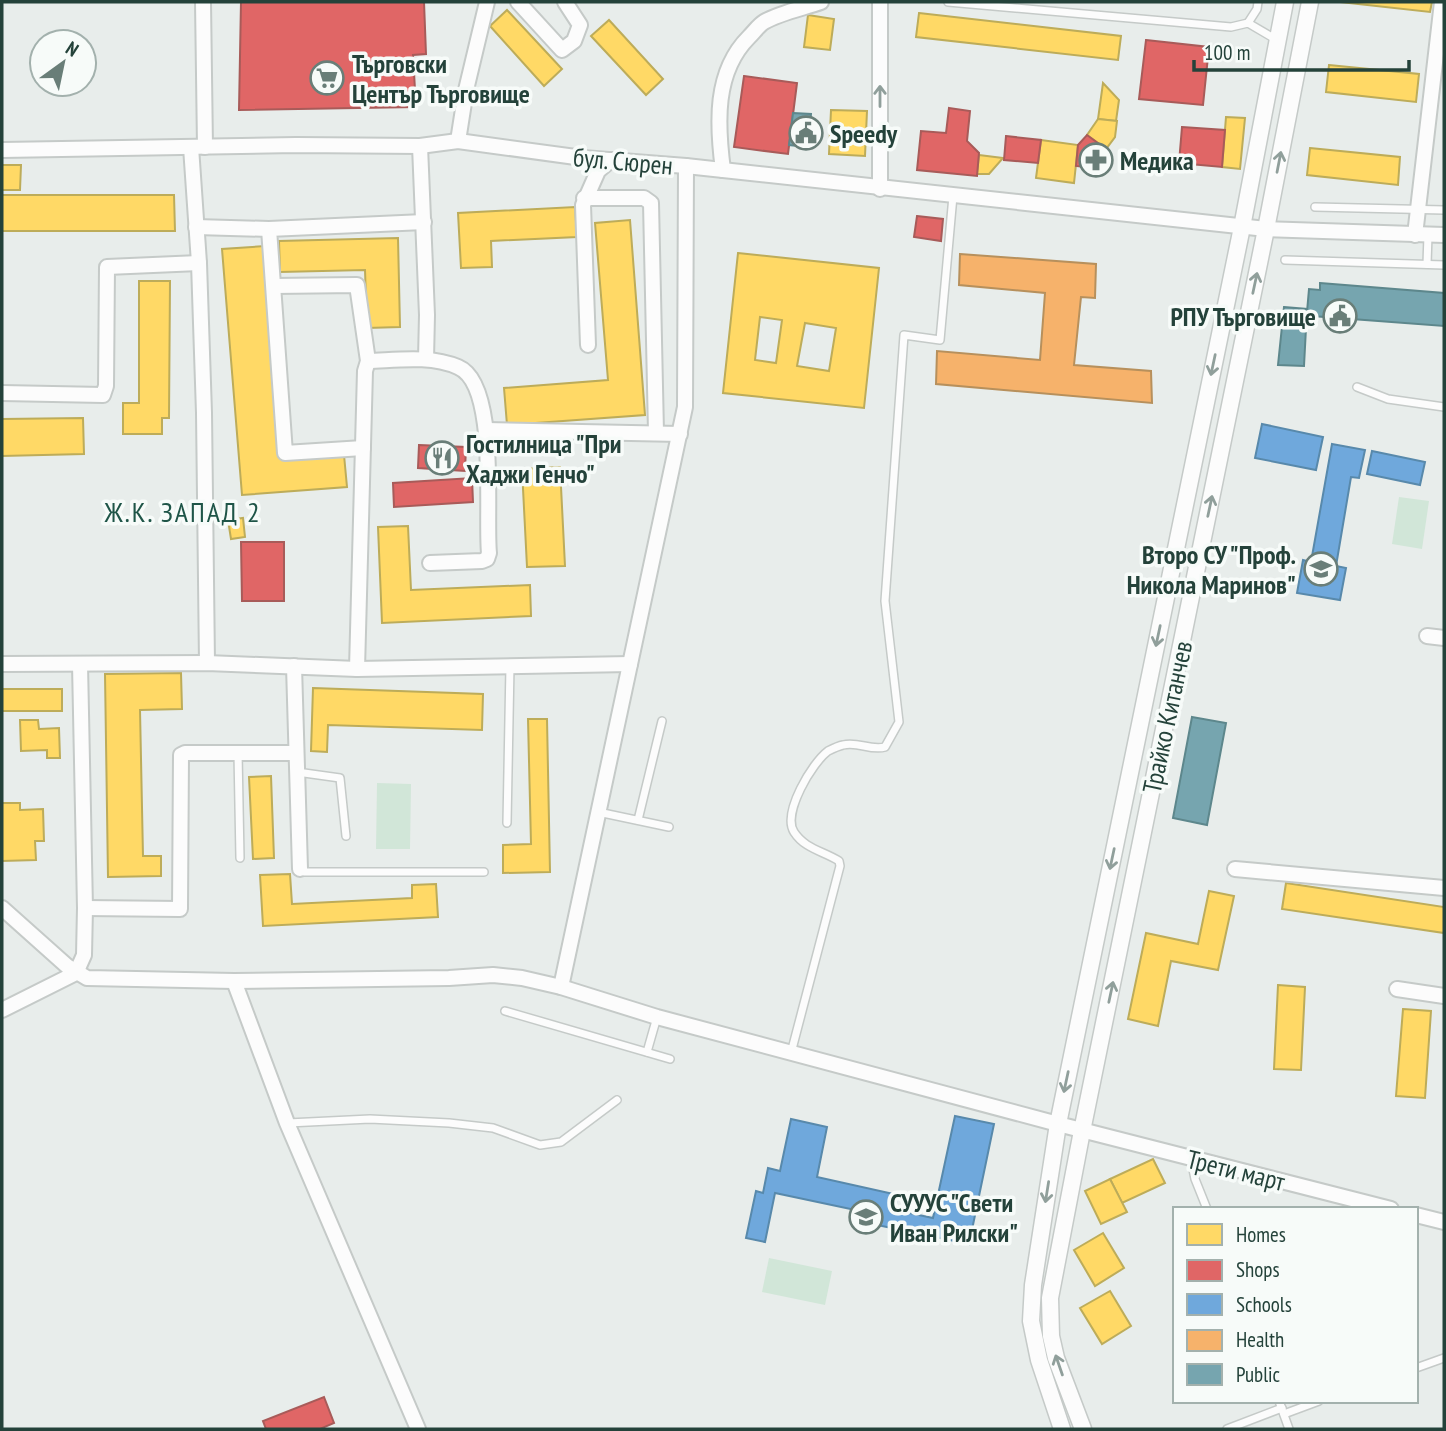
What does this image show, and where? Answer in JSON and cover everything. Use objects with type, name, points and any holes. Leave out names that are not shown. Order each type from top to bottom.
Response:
[{"type":"street","points":[[203,2],[196,226],[204,413],[207,663]]},
{"type":"street","points":[[458,141],[466,90],[487,2]]},
{"type":"street","points":[[518,2],[562,50],[574,41],[580,25],[565,2]]},
{"type":"street","points":[[723,170],[718,136],[719,111],[725,75],[737,50],[764,22],[821,2]]},
{"type":"street","points":[[880,2],[880,189]]},
{"type":"street","name":"Трайко Китанчев","points":[[1062,1429],[1039,1360],[1031,1321],[1033,1285],[1058,1124],[1242,226],[1285,2]]},
{"type":"street","name":"Трайко Китанчев","points":[[1083,1429],[1056,1358],[1050,1318],[1054,1275],[1310,2]]},
{"type":"street","points":[[1422,235],[1418,209],[1442,2]]},
{"type":"street","name":"бул. Сюрен","points":[[2,150],[296,145],[420,146],[458,141],[611,160],[1266,229],[1444,236]]},
{"type":"street","points":[[420,146],[426,359]]},
{"type":"street","points":[[587,345],[582,218],[584,198],[597,171],[611,160]]},
{"type":"street","points":[[561,987],[596,811],[685,407],[686,166]]},
{"type":"street","points":[[584,198],[644,198],[651,203],[656,432]]},
{"type":"street","points":[[196,226],[269,229],[424,222]]},
{"type":"street","points":[[269,229],[285,453],[363,448]]},
{"type":"street","points":[[2,393],[103,395],[106,386],[107,267],[199,263]]},
{"type":"street","points":[[274,286],[357,285],[368,361],[365,371],[357,669]]},
{"type":"street","points":[[368,361],[426,359],[461,368],[476,386],[487,430],[487,559],[430,563]]},
{"type":"street","points":[[487,430],[680,434]]},
{"type":"street","points":[[1427,636],[1444,638]]},
{"type":"street","points":[[2,664],[207,663],[357,669],[630,664]]},
{"type":"street","points":[[2,1010],[76,972],[84,955],[80,664]]},
{"type":"street","points":[[294,666],[300,869]]},
{"type":"street","points":[[85,908],[180,909],[181,755],[238,752],[296,754]]},
{"type":"street","points":[[1235,869],[1444,888]]},
{"type":"street","points":[[2,908],[76,972]]},
{"type":"street","name":"Трети март","points":[[76,972],[97,979],[234,981],[493,975],[522,978],[1082,1131],[1383,1207]]},
{"type":"street","points":[[234,981],[287,1123],[418,1429]]},
{"type":"street","points":[[1397,989],[1444,996]]},
{"type":"street","points":[[1418,1216],[1444,1222]]},
{"type":"lane","points":[[948,2],[1231,27],[1248,23],[1257,9],[1258,2]]},
{"type":"lane","points":[[1248,23],[1278,41]]},
{"type":"lane","points":[[791,1052],[840,866],[835,858],[815,850],[795,834],[791,825],[792,809],[803,786],[828,751],[852,744],[875,750],[885,747],[899,722],[885,601],[904,335],[940,340],[953,196]]},
{"type":"lane","points":[[1315,207],[1444,210]]},
{"type":"lane","points":[[1422,235],[1427,264]]},
{"type":"lane","points":[[1285,260],[1444,265]]},
{"type":"lane","points":[[1357,387],[1388,399],[1444,407]]},
{"type":"lane","points":[[507,823],[510,666]]},
{"type":"lane","points":[[638,820],[662,721]]},
{"type":"lane","points":[[238,752],[240,858]]},
{"type":"lane","points":[[296,772],[340,778],[346,836]]},
{"type":"lane","points":[[596,811],[670,827]]},
{"type":"lane","points":[[300,869],[304,872],[484,872]]},
{"type":"lane","points":[[505,1011],[670,1059]]},
{"type":"lane","points":[[647,1052],[657,1017]]},
{"type":"lane","points":[[287,1123],[370,1119],[449,1123],[493,1128],[540,1145],[561,1142],[617,1100]]},
{"type":"lane","points":[[1191,1158],[1195,1180],[1206,1207]]},
{"type":"lane","points":[[1418,1367],[1444,1358]]},
{"type":"lane","points":[[1227,1429],[1282,1408],[1308,1403]]},
{"type":"lane","points":[[1282,1408],[1289,1429]]},
{"type":"green space","points":[[1399,497],[1429,501],[1422,549],[1392,544]]},
{"type":"green space","points":[[377,783],[411,784],[410,849],[376,849]]},
{"type":"green space","points":[[769,1258],[832,1271],[825,1305],[762,1292]]},
{"type":"building: Homes","points":[[1340,2],[1432,2],[1430,12]]},
{"type":"building: Homes","points":[[507,10],[562,69],[544,86],[490,26]]},
{"type":"building: Homes","points":[[919,13],[1121,36],[1118,60],[916,37]]},
{"type":"building: Homes","points":[[808,15],[834,19],[830,50],[804,47]]},
{"type":"building: Homes","points":[[609,20],[663,79],[646,95],[591,36]]},
{"type":"building: Homes","points":[[1329,65],[1419,74],[1416,102],[1326,92]]},
{"type":"building: Homes","points":[[1103,83],[1119,100],[1116,121],[1098,119]]},
{"type":"building: Homes","points":[[831,110],[867,111],[865,156],[829,154]]},
{"type":"building: Homes","points":[[1226,117],[1245,118],[1240,169],[1222,167]]},
{"type":"building: Homes","points":[[1098,119],[1117,121],[1115,137],[1106,149],[1087,135]]},
{"type":"building: Homes","points":[[1041,140],[1078,145],[1074,183],[1036,178]]},
{"type":"building: Homes","points":[[1310,148],[1400,157],[1398,185],[1307,175]]},
{"type":"building: Homes","points":[[979,155],[1003,158],[989,174],[977,174]]},
{"type":"building: Homes","points":[[2,165],[21,165],[20,190],[2,190]]},
{"type":"building: Homes","points":[[2,195],[174,195],[175,231],[2,231]]},
{"type":"building: Homes","points":[[575,207],[577,237],[491,241],[492,267],[461,268],[458,213]]},
{"type":"building: Homes","points":[[630,220],[645,415],[507,425],[504,388],[608,380],[595,223]]},
{"type":"building: Homes","points":[[398,238],[400,327],[367,328],[365,270],[280,272],[279,241]]},
{"type":"building: Homes","points":[[265,246],[282,460],[344,455],[347,487],[242,495],[222,249]]},
{"type":"building: Homes","points":[[738,253],[879,268],[864,408],[723,393]],"holes":[[[760,317],[782,320],[776,363],[755,360]],[[805,323],[836,328],[829,371],[797,366]]]},
{"type":"building: Homes","points":[[139,281],[170,281],[169,418],[162,418],[162,434],[123,434],[123,403],[139,403]]},
{"type":"building: Homes","points":[[83,418],[84,454],[2,456],[2,419]]},
{"type":"building: Homes","points":[[560,467],[565,566],[527,567],[522,469]]},
{"type":"building: Homes","points":[[243,518],[245,537],[231,539],[228,520]]},
{"type":"building: Homes","points":[[408,526],[411,590],[530,585],[531,616],[382,623],[378,527]]},
{"type":"building: Homes","points":[[181,673],[182,709],[140,710],[143,856],[161,856],[161,876],[108,877],[105,674]]},
{"type":"building: Homes","points":[[313,688],[483,694],[482,730],[328,725],[327,752],[311,751]]},
{"type":"building: Homes","points":[[2,689],[62,689],[62,711],[2,711]]},
{"type":"building: Homes","points":[[528,719],[547,719],[550,872],[503,873],[503,845],[531,844]]},
{"type":"building: Homes","points":[[20,720],[38,720],[39,729],[59,728],[60,758],[47,758],[47,750],[21,751]]},
{"type":"building: Homes","points":[[271,776],[274,858],[253,859],[249,777]]},
{"type":"building: Homes","points":[[2,803],[20,803],[20,810],[43,809],[44,841],[35,841],[36,860],[2,861]]},
{"type":"building: Homes","points":[[290,874],[292,904],[412,898],[412,885],[436,884],[438,917],[263,926],[260,875]]},
{"type":"building: Homes","points":[[1286,883],[1444,907],[1444,933],[1282,909]]},
{"type":"building: Homes","points":[[1209,891],[1234,896],[1218,970],[1171,961],[1158,1026],[1128,1019],[1146,933],[1198,944]]},
{"type":"building: Homes","points":[[1278,985],[1305,987],[1301,1070],[1274,1069]]},
{"type":"building: Homes","points":[[1403,1009],[1431,1011],[1425,1098],[1396,1096]]},
{"type":"building: Homes","points":[[1153,1159],[1165,1183],[1122,1203],[1110,1179]]},
{"type":"building: Homes","points":[[1110,1179],[1127,1212],[1101,1224],[1085,1191]]},
{"type":"building: Homes","points":[[1103,1233],[1124,1268],[1095,1286],[1074,1250]]},
{"type":"building: Homes","points":[[1110,1291],[1131,1326],[1102,1344],[1080,1308]]},
{"type":"building: Shops","name":"Търговски Център Търговище","points":[[241,2],[424,2],[426,54],[413,55],[416,107],[239,110]]},
{"type":"building: Shops","points":[[1146,40],[1209,47],[1203,105],[1139,99]]},
{"type":"building: Shops","points":[[744,76],[797,83],[788,154],[734,147]]},
{"type":"building: Shops","points":[[949,108],[970,111],[967,141],[979,153],[977,176],[917,170],[921,131],[946,133]]},
{"type":"building: Shops","points":[[1182,127],[1225,130],[1222,167],[1179,163]]},
{"type":"building: Shops","points":[[1087,135],[1106,149],[1092,168],[1076,166],[1078,145]]},
{"type":"building: Shops","points":[[1006,136],[1041,140],[1038,163],[1004,160]]},
{"type":"building: Shops","points":[[917,216],[943,219],[941,241],[914,237]]},
{"type":"building: Shops","name":"Гостилница \"При Хаджи Генчо\"","points":[[419,445],[466,447],[465,471],[418,468]]},
{"type":"building: Shops","points":[[472,478],[473,502],[394,507],[393,483]]},
{"type":"building: Shops","points":[[241,542],[284,542],[284,601],[242,601]]},
{"type":"building: Shops","points":[[324,1397],[334,1423],[323,1429],[266,1429],[263,1421]]},
{"type":"building: Schools","points":[[1262,424],[1323,437],[1316,470],[1255,458]]},
{"type":"building: Schools","points":[[1332,444],[1365,450],[1359,478],[1351,477],[1336,566],[1346,568],[1340,600],[1297,593],[1303,560],[1311,562]]},
{"type":"building: Schools","points":[[1372,451],[1425,462],[1420,485],[1367,474]]},
{"type":"building: Schools","points":[[955,1116],[994,1124],[969,1244],[877,1225],[879,1215],[775,1193],[765,1242],[746,1238],[756,1191],[763,1193],[768,1168],[780,1171],[791,1119],[827,1127],[817,1177],[898,1195],[895,1210],[933,1218]]},
{"type":"building: Health","points":[[960,254],[1096,264],[1095,298],[1081,297],[1074,365],[1151,371],[1152,403],[936,384],[937,351],[1040,360],[1045,293],[959,285]]},
{"type":"building: Public","points":[[793,113],[811,114],[808,147],[789,145]]},
{"type":"building: Public","points":[[1320,283],[1444,293],[1444,326],[1312,316],[1312,312],[1307,312],[1309,289],[1320,290]]},
{"type":"building: Public","points":[[1284,307],[1307,309],[1304,366],[1278,365]]},
{"type":"building: Public","points":[[1192,717],[1226,723],[1207,825],[1173,818]]},
{"type":"place","name":"Търговски Център Търговище","points":[[327,78]]},
{"type":"place","name":"Speedy","points":[[806,133]]},
{"type":"place","name":"Медика","points":[[1096,160]]},
{"type":"place","name":"РПУ Търговище","points":[[1340,316]]},
{"type":"place","name":"Гостилница \"При Хаджи Генчо\"","points":[[442,458]]},
{"type":"place","name":"Второ СУ \"Проф. Никола Маринов\"","points":[[1321,569]]},
{"type":"place","name":"СУУУС \"Свети Иван Рилски\"","points":[[866,1217]]},
{"type":"district","name":"Ж.К. ЗАПАД 2","points":[[183,511]]}]
